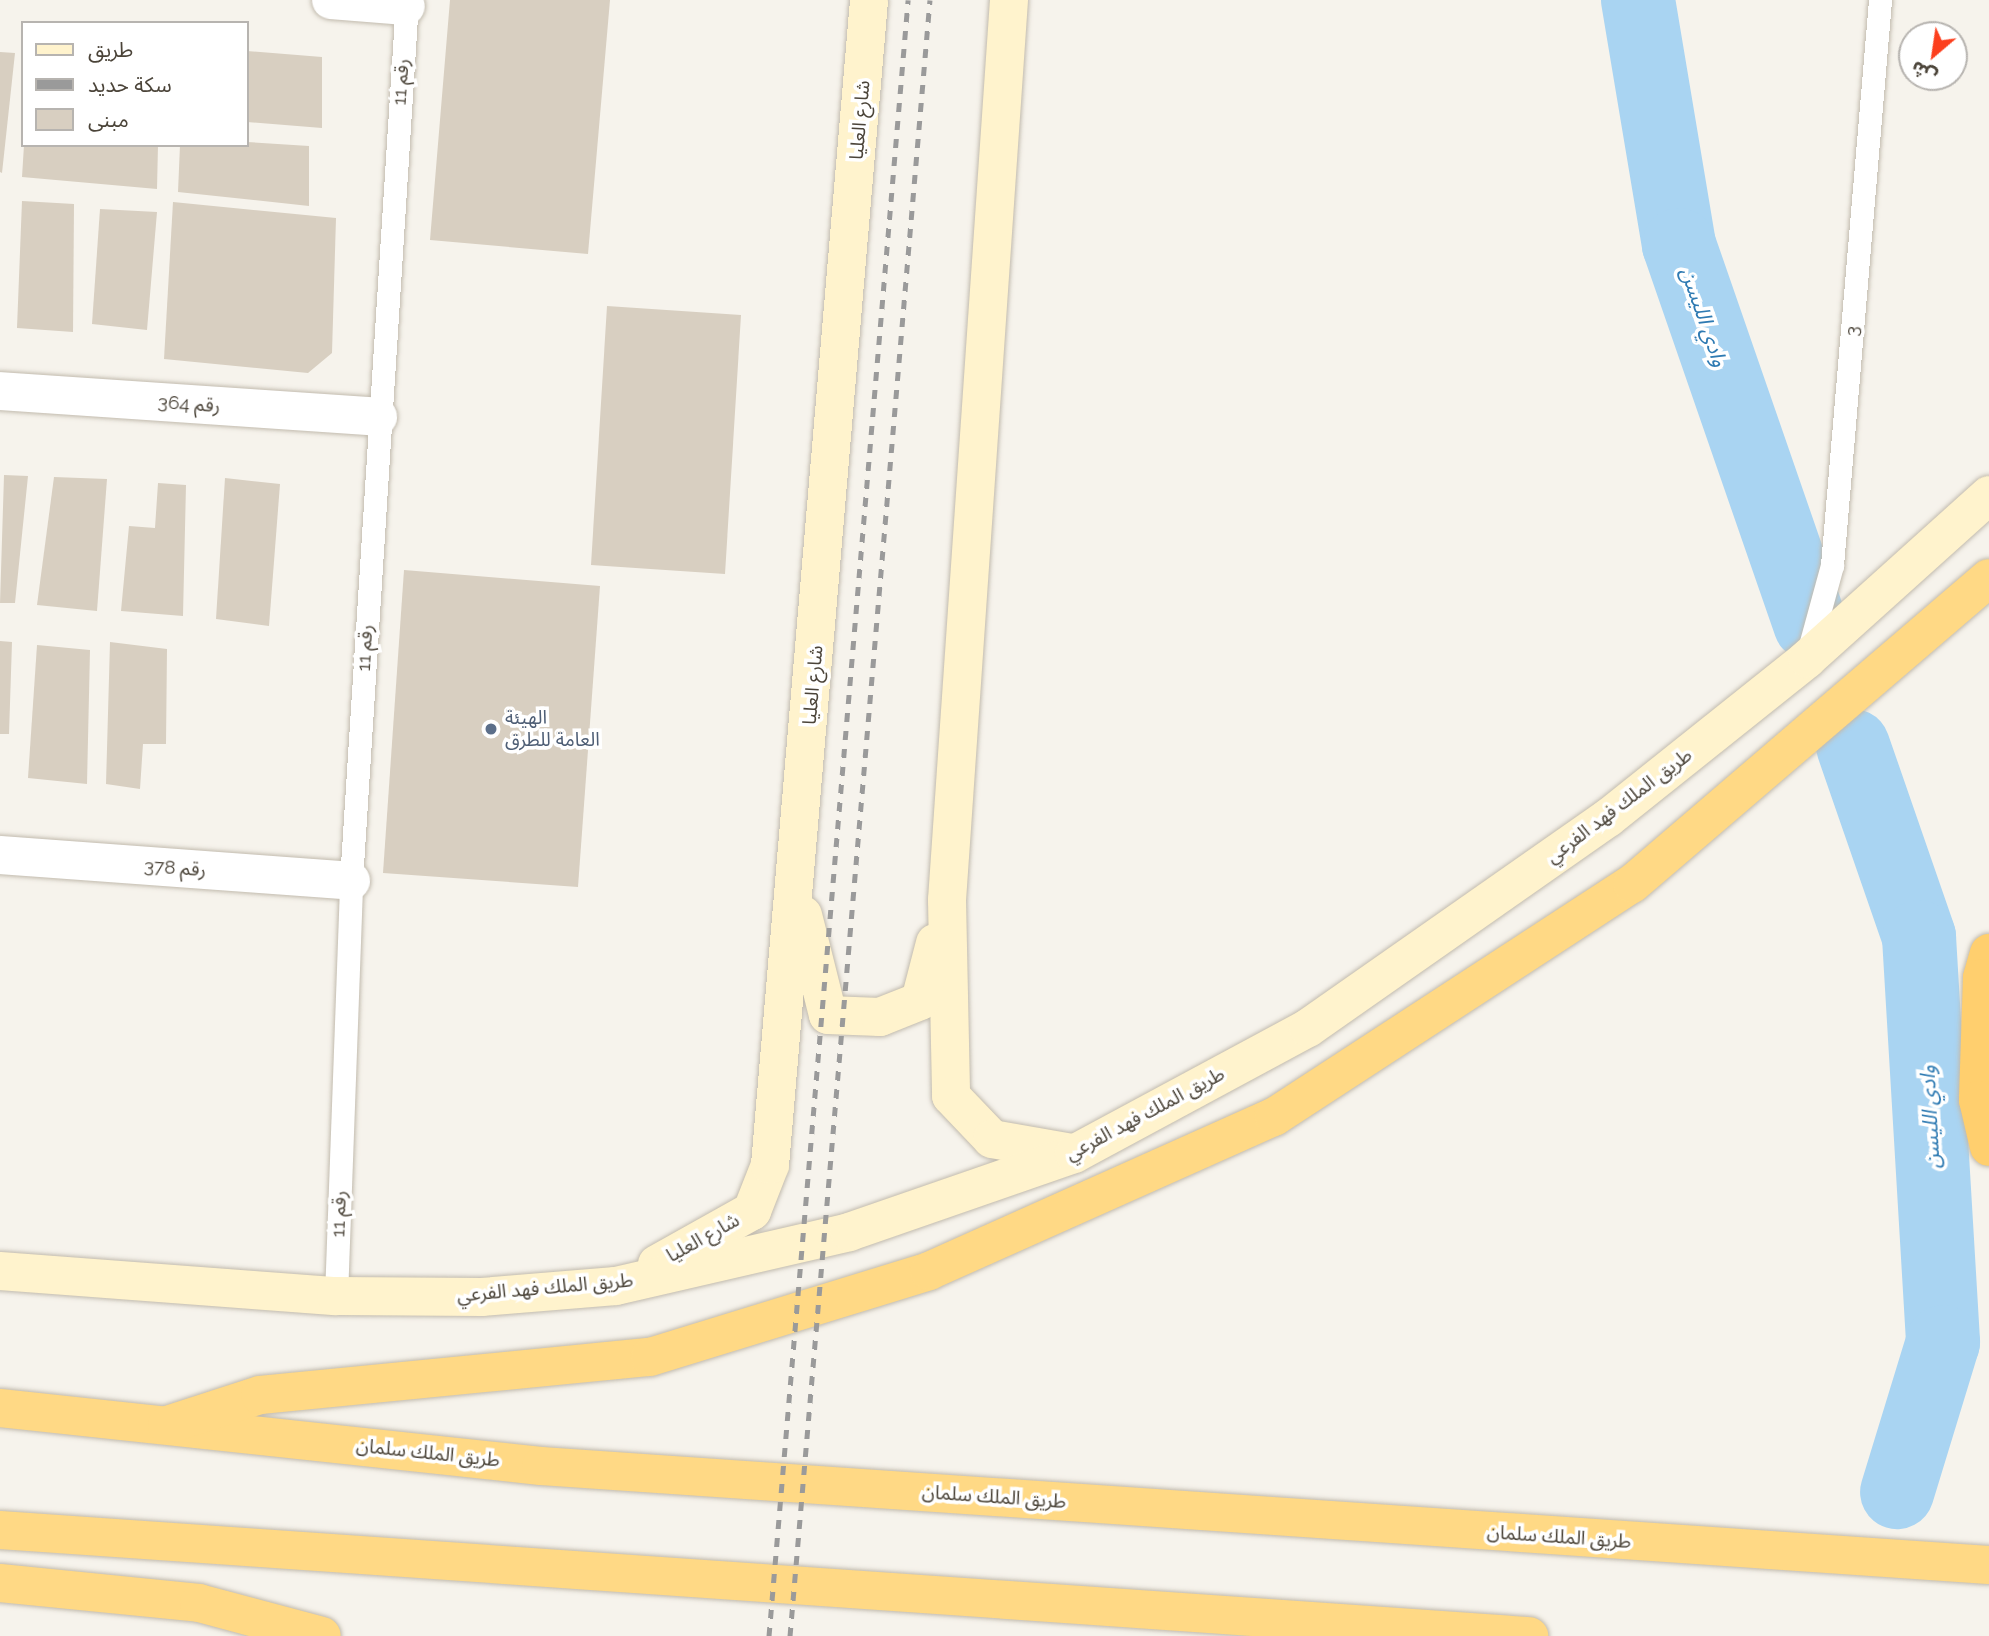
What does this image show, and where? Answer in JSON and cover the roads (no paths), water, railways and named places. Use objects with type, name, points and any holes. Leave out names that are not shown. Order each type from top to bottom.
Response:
[{"type":"highway","points":[[167,1425],[260,1395],[650,1357],[929,1271],[1274,1117],[1632,884],[1989,578]]},
{"type":"highway","points":[[1989,953],[1982,978],[1978,1100],[1989,1147]]},
{"type":"highway","name":"طريق الملك سلمان","points":[[0,1408],[541,1466],[1989,1565]]},
{"type":"highway","points":[[0,1530],[1529,1636]]},
{"type":"highway","points":[[0,1583],[199,1603],[322,1636]]},
{"type":"main road","name":"شارع العليا","points":[[616,1286],[752,1211],[770,1165],[796,889],[869,0]]},
{"type":"main road","points":[[1009,0],[947,900],[951,1096],[992,1139],[1074,1154]]},
{"type":"main road","name":"طريق الملك فهد الفرعي","points":[[0,1270],[336,1296],[482,1297],[616,1286],[849,1232],[1074,1154],[1308,1028],[1608,818],[1807,659],[1989,495]]},
{"type":"main road","points":[[796,889],[828,1015],[880,1017],[920,1002],[947,900]]},
{"type":"street","points":[[331,0],[407,3]]},
{"type":"street","name":"رقم 364","points":[[0,391],[378,417]]},
{"type":"street","name":"رقم 378","points":[[0,855],[351,881]]},
{"type":"lane","name":"3","points":[[1807,659],[1832,565],[1880,0]]},
{"type":"lane","name":"رقم 11","points":[[336,1296],[351,881],[378,417],[407,3]]},
{"type":"waterway","name":"وادي الليسن","points":[[1638,0],[1679,245],[1810,624]]},
{"type":"waterway","name":"وادي الليسن","points":[[1853,746],[1919,937],[1943,1342],[1897,1492]]},
{"type":"railway","points":[[769,1636],[908,0]]},
{"type":"railway","points":[[790,1636],[930,0]]},
{"type":"place","name":"الهيئة العامة للطرق","points":[[491,729]]}]
